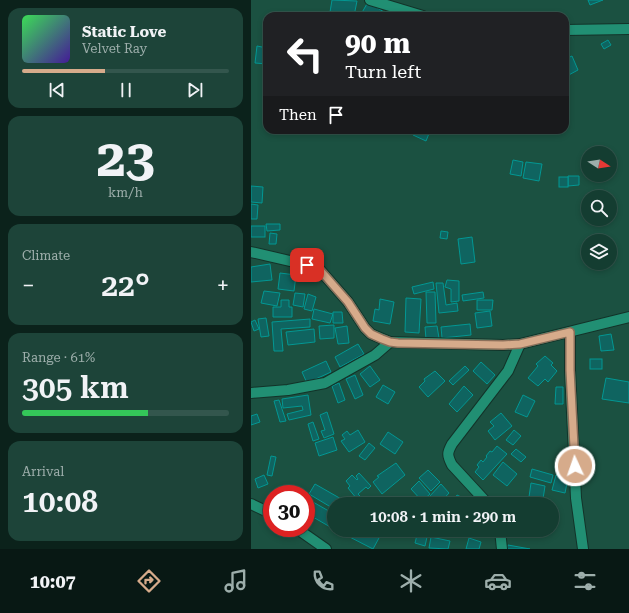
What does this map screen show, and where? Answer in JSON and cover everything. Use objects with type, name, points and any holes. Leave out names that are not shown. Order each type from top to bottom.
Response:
[{"type":"street","points":[[370,0],[410,12]]},
{"type":"street","points":[[569,30],[629,29]]},
{"type":"street","points":[[251,252],[307,265],[320,270],[348,302],[365,328],[371,334],[390,342],[503,345],[520,344],[629,317]]},
{"type":"street","points":[[570,332],[570,370],[576,498],[583,549]]},
{"type":"street","points":[[251,393],[288,390],[325,383],[375,355],[390,342]]},
{"type":"street","points":[[482,497],[452,465],[447,452],[507,371],[520,344]]},
{"type":"street","points":[[251,504],[263,510]]},
{"type":"street","points":[[309,537],[326,549]]},
{"type":"street","points":[[500,537],[502,549]]},
{"type":"building","points":[[332,0],[357,1],[355,12],[330,12]]},
{"type":"building","points":[[588,0],[603,0],[590,5]]},
{"type":"building","points":[[368,2],[384,12],[362,12]]},
{"type":"building","points":[[608,40],[611,45],[604,49],[601,44]]},
{"type":"building","points":[[257,46],[263,47],[263,64],[255,63]]},
{"type":"building","points":[[572,56],[578,70],[569,75],[569,57]]},
{"type":"building","points":[[413,134],[429,134],[426,141]]},
{"type":"building","points":[[513,160],[523,162],[521,176],[510,174]]},
{"type":"building","points":[[526,162],[542,164],[539,181],[523,178]]},
{"type":"building","points":[[568,176],[579,176],[579,185],[568,186]]},
{"type":"building","points":[[559,177],[568,177],[568,187],[559,187]]},
{"type":"building","points":[[251,186],[263,187],[262,203],[251,202]]},
{"type":"building","points":[[251,204],[258,205],[257,219],[251,219]]},
{"type":"building","points":[[266,224],[280,224],[280,230],[267,231]]},
{"type":"building","points":[[251,226],[265,226],[265,237],[251,237]]},
{"type":"building","points":[[441,231],[448,232],[447,239],[440,238]]},
{"type":"building","points":[[270,233],[277,234],[276,244],[269,244]]},
{"type":"building","points":[[472,237],[475,262],[461,264],[458,239]]},
{"type":"building","points":[[270,264],[272,280],[251,282],[251,267]]},
{"type":"building","points":[[280,273],[296,275],[294,291],[278,289]]},
{"type":"building","points":[[447,280],[459,281],[459,301],[451,302],[451,289],[445,287]]},
{"type":"building","points":[[433,282],[434,289],[414,294],[412,287]]},
{"type":"building","points":[[436,283],[443,283],[446,305],[457,303],[458,311],[439,313]]},
{"type":"building","points":[[264,291],[280,293],[277,306],[261,303]]},
{"type":"building","points":[[426,292],[435,292],[436,323],[427,323]]},
{"type":"building","points":[[483,292],[484,298],[463,301],[462,295]]},
{"type":"building","points":[[295,293],[305,294],[303,307],[293,305]]},
{"type":"building","points":[[308,294],[316,297],[312,311],[304,309]]},
{"type":"building","points":[[406,298],[421,299],[419,333],[405,332]]},
{"type":"building","points":[[380,299],[394,302],[390,324],[373,321],[375,309],[379,310]]},
{"type":"building","points":[[281,300],[289,300],[289,307],[292,307],[292,317],[273,317],[273,307],[281,307]]},
{"type":"building","points":[[477,300],[493,300],[492,310],[477,310]]},
{"type":"building","points":[[314,309],[333,314],[330,323],[312,319]]},
{"type":"building","points":[[490,311],[492,326],[477,328],[475,313]]},
{"type":"building","points":[[333,312],[342,312],[343,323],[333,323]]},
{"type":"building","points":[[266,318],[269,336],[261,337],[258,319]]},
{"type":"building","points":[[310,319],[310,327],[281,329],[283,351],[274,351],[272,322]]},
{"type":"building","points":[[255,320],[259,329],[254,331],[251,322]]},
{"type":"building","points":[[470,324],[471,335],[442,338],[441,327]]},
{"type":"building","points":[[334,325],[334,338],[320,339],[319,326]]},
{"type":"building","points":[[347,326],[349,343],[338,344],[335,328]]},
{"type":"building","points":[[437,326],[439,338],[426,339],[425,327]]},
{"type":"building","points":[[314,329],[315,342],[288,345],[286,332]]},
{"type":"building","points":[[611,334],[614,350],[601,351],[599,336]]},
{"type":"building","points":[[358,344],[364,354],[340,367],[335,357]]},
{"type":"building","points":[[545,356],[553,363],[551,365],[557,371],[548,382],[545,379],[538,386],[528,378],[538,366],[536,364]]},
{"type":"building","points":[[590,359],[602,359],[602,369],[590,369]]},
{"type":"building","points":[[326,361],[331,372],[307,383],[302,372]]},
{"type":"building","points":[[481,362],[495,375],[487,384],[473,371]]},
{"type":"building","points":[[370,366],[380,380],[370,387],[360,374]]},
{"type":"building","points":[[465,366],[469,370],[453,385],[449,381]]},
{"type":"building","points":[[435,371],[445,381],[428,397],[419,387],[425,381],[424,379]]},
{"type":"building","points":[[355,375],[363,395],[355,399],[346,379]]},
{"type":"building","points":[[606,378],[629,382],[629,403],[602,399]]},
{"type":"building","points":[[339,383],[345,400],[338,403],[332,386]]},
{"type":"building","points":[[383,385],[395,392],[388,404],[376,397]]},
{"type":"building","points":[[464,386],[473,395],[457,412],[449,404]]},
{"type":"building","points":[[556,387],[563,387],[563,404],[555,404]]},
{"type":"building","points":[[308,395],[311,415],[289,420],[287,414],[303,410],[302,406],[283,408],[282,399]]},
{"type":"building","points":[[523,395],[535,401],[527,417],[515,412]]},
{"type":"building","points":[[279,400],[286,421],[280,422],[274,401]]},
{"type":"building","points":[[327,412],[334,434],[324,438],[321,431],[325,430],[320,415]]},
{"type":"building","points":[[501,413],[512,426],[495,440],[488,431],[494,426],[490,422]]},
{"type":"building","points":[[257,414],[260,422],[251,425],[251,416]]},
{"type":"building","points":[[313,422],[319,439],[313,441],[308,424]]},
{"type":"building","points":[[358,430],[365,442],[349,452],[341,441],[345,439],[342,435],[347,431],[350,435]]},
{"type":"building","points":[[514,430],[521,436],[513,445],[506,440]]},
{"type":"building","points":[[388,432],[403,442],[395,454],[380,444]]},
{"type":"building","points":[[333,437],[337,450],[319,456],[315,443]]},
{"type":"building","points":[[369,443],[375,448],[365,460],[359,456]]},
{"type":"building","points":[[497,446],[507,454],[483,480],[475,472],[479,467],[477,465],[481,460],[483,462],[490,451],[492,452]]},
{"type":"building","points":[[516,449],[526,457],[521,462],[511,454]]},
{"type":"building","points":[[271,456],[276,457],[272,476],[267,475]]},
{"type":"building","points":[[503,462],[517,474],[507,486],[493,475]]},
{"type":"building","points":[[396,463],[405,475],[382,494],[373,482],[379,477],[377,476]]},
{"type":"building","points":[[532,469],[553,475],[551,483],[530,477]]},
{"type":"building","points":[[428,470],[440,482],[431,491],[419,478]]},
{"type":"building","points":[[359,473],[371,486],[368,489],[366,487],[358,494],[360,496],[359,497],[355,497],[348,488],[350,486],[346,481],[352,475],[357,480],[358,479],[356,476]]},
{"type":"building","points":[[264,475],[268,484],[258,488],[255,479]]},
{"type":"building","points":[[556,475],[568,478],[565,493],[552,490]]},
{"type":"building","points":[[419,481],[430,494],[427,497],[418,497],[411,489]]},
{"type":"building","points":[[531,483],[545,486],[543,497],[529,497]]},
{"type":"building","points":[[441,484],[449,493],[445,497],[429,497]]},
{"type":"building","points":[[314,485],[338,497],[327,497],[327,505],[315,498]]},
{"type":"building","points":[[315,503],[327,510],[327,525],[315,518]]},
{"type":"building","points":[[350,537],[379,538],[373,549]]},
{"type":"building","points":[[416,537],[427,537],[425,546],[415,543]]},
{"type":"building","points":[[431,537],[450,541],[448,549],[429,548]]},
{"type":"building","points":[[469,538],[481,542],[479,549],[466,549]]},
{"type":"building","points":[[508,545],[530,549],[507,549]]},
{"type":"route","points":[[307,265],[320,270],[348,302],[365,328],[371,334],[390,342],[503,345],[520,344],[570,332],[570,370],[575,466]]}]
